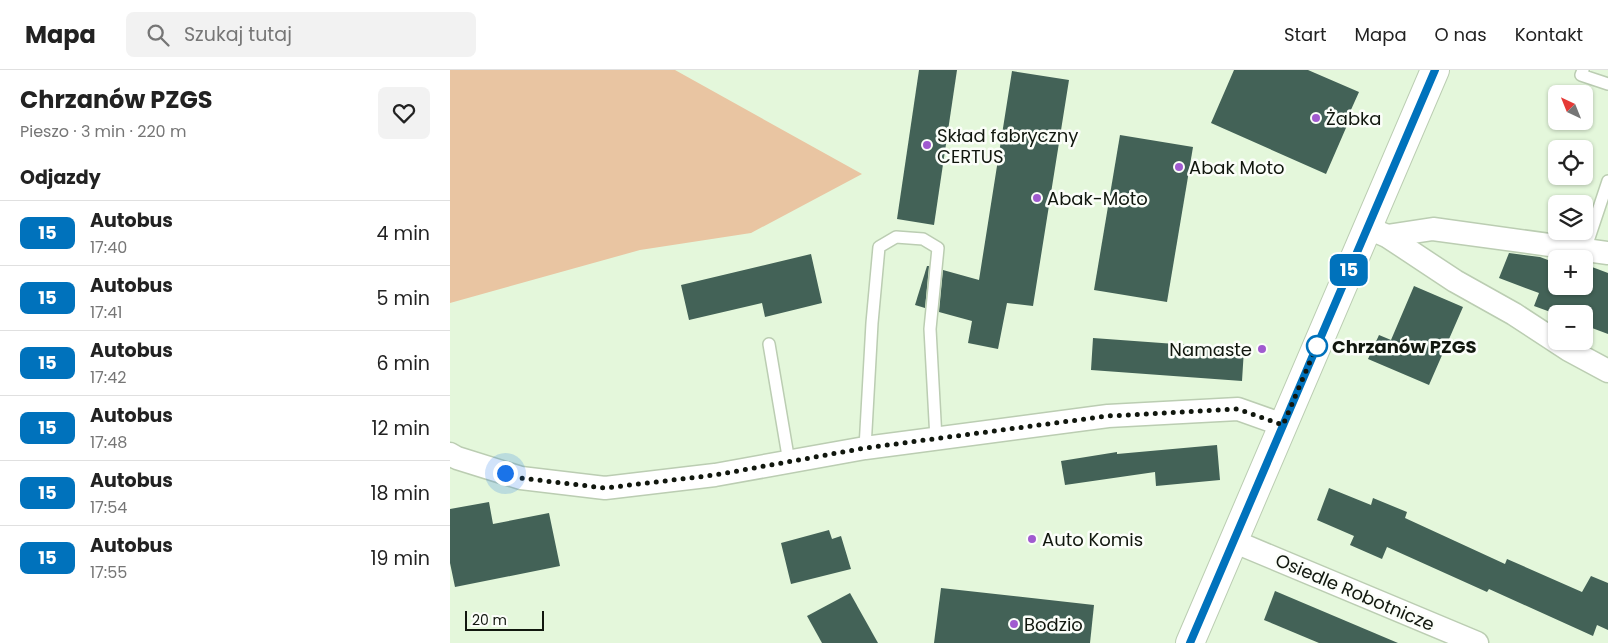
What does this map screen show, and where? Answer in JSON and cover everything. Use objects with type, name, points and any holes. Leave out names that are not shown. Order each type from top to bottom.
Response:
[{"type":"street","points":[[1190,643],[1283,425],[1378,232],[1435,70]]},
{"type":"street","points":[[1378,232],[1433,229],[1585,250]]},
{"type":"street","points":[[1378,232],[1455,281],[1514,314],[1569,350],[1608,371]]},
{"type":"street","points":[[1593,251],[1608,253]]},
{"type":"street","points":[[450,454],[457,458],[520,478],[605,488],[715,475],[865,448],[1108,416],[1238,409],[1283,425]]},
{"type":"street","name":"Osiedle Robotnicze","points":[[1233,541],[1477,643]]},
{"type":"lane","points":[[1582,70],[1581,75],[1608,84]]},
{"type":"lane","points":[[1585,250],[1608,181]]},
{"type":"lane","points":[[865,448],[872,323],[879,247],[896,237],[923,239],[938,248],[930,329],[936,439]]},
{"type":"lane","points":[[769,344],[789,462]]},
{"type":"shaded area","points":[[450,70],[675,70],[862,174],[751,233],[640,250],[450,303]]},
{"type":"building","name":"Skład fabryczny CERTUS","points":[[919,70],[957,70],[934,225],[897,219]]},
{"type":"building","points":[[1234,70],[1308,70],[1359,92],[1350,112],[1352,114],[1326,174],[1211,123]]},
{"type":"building","points":[[1012,71],[1069,80],[1033,306],[1007,303],[998,349],[968,343],[972,321],[939,312],[943,270],[979,280]]},
{"type":"building","points":[[1120,135],[1193,147],[1167,302],[1094,290]]},
{"type":"building","points":[[1509,253],[1540,257],[1548,260],[1548,295],[1593,295],[1593,267],[1608,273],[1608,334],[1593,328],[1593,305],[1548,305],[1548,311],[1534,306],[1539,293],[1499,278]]},
{"type":"building","points":[[811,254],[822,303],[765,317],[762,303],[689,320],[681,285]]},
{"type":"building","points":[[927,266],[929,266],[925,308],[915,305]]},
{"type":"building","points":[[1414,286],[1463,307],[1429,385],[1368,359],[1379,335],[1391,340]]},
{"type":"building","points":[[1093,338],[1244,349],[1242,381],[1091,370]]},
{"type":"building","points":[[1217,445],[1220,480],[1156,486],[1155,472],[1065,485],[1061,461],[1117,452],[1117,454]]},
{"type":"building","points":[[1329,488],[1371,505],[1373,498],[1407,512],[1405,518],[1505,564],[1507,559],[1582,592],[1591,576],[1608,583],[1608,630],[1597,625],[1593,636],[1489,589],[1487,592],[1387,547],[1382,559],[1350,545],[1354,536],[1317,520]]},
{"type":"building","points":[[489,502],[493,524],[549,513],[560,566],[455,587],[450,563],[450,509]]},
{"type":"building","points":[[829,530],[832,539],[841,536],[851,569],[791,584],[781,543]]},
{"type":"building","name":"Bodzio","points":[[941,588],[1094,605],[1090,643],[934,643]]},
{"type":"building","points":[[1275,591],[1398,643],[1319,643],[1264,620]]},
{"type":"building","points":[[850,593],[878,643],[822,643],[807,616]]},
{"type":"bus line","name":"15","points":[[1190,643],[1435,70]]},
{"type":"place","name":"Żabka","points":[[1316,118]]},
{"type":"place","name":"Skład fabryczny CERTUS","points":[[927,145]]},
{"type":"place","name":"Abak Moto","points":[[1179,167]]},
{"type":"place","name":"Abak-Moto","points":[[1037,198]]},
{"type":"place","name":"Chrzanów PZGS","points":[[1317,346]]},
{"type":"place","name":"Namaste","points":[[1262,349]]},
{"type":"place","name":"Auto Komis","points":[[1032,539]]},
{"type":"place","name":"Bodzio","points":[[1014,624]]},
{"type":"route","points":[[505,473],[520,478],[605,488],[715,475],[865,448],[1108,416],[1238,409],[1283,425],[1318,343],[1317,346]]}]
